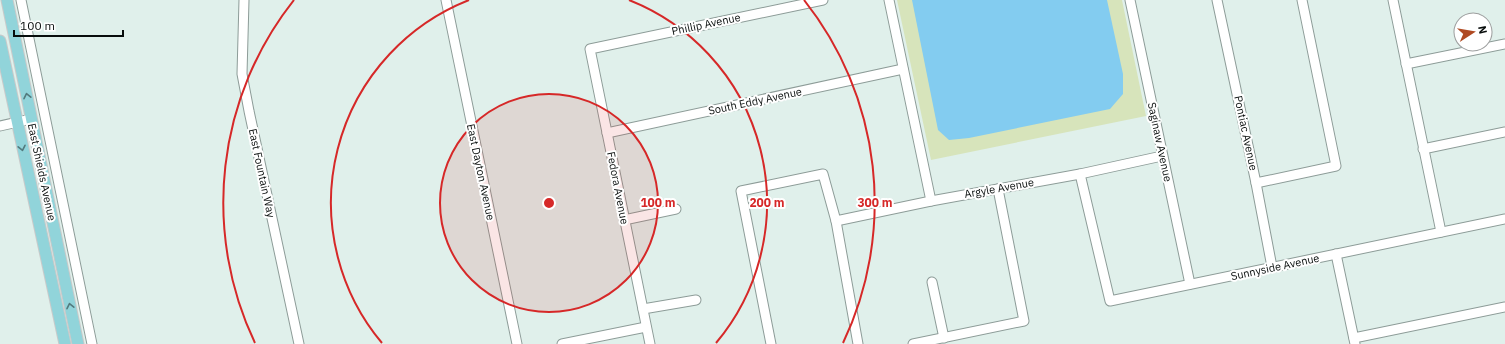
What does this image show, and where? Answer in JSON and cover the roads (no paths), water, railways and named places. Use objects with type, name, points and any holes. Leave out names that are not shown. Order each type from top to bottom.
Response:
[{"type":"main road","name":"East Shields Avenue","points":[[7,0],[78,344]]},
{"type":"main road","name":"East Shields Avenue","points":[[0,42],[65,344]]},
{"type":"street","name":"East Shields Avenue","points":[[21,0],[92,344]]},
{"type":"street","name":"East Fountain Way","points":[[244,0],[242,74],[248,112],[299,344]]},
{"type":"street","name":"East Dayton Avenue","points":[[446,0],[516,344]]},
{"type":"street","name":"Phillip Avenue","points":[[590,49],[822,0]]},
{"type":"street","points":[[889,0],[931,200]]},
{"type":"street","name":"Saginaw Avenue","points":[[1130,0],[1190,284]]},
{"type":"street","name":"Pontiac Avenue","points":[[1217,0],[1256,182],[1272,267]]},
{"type":"street","points":[[1256,182],[1336,166],[1302,0]]},
{"type":"street","points":[[1392,0],[1441,232]]},
{"type":"street","points":[[1406,64],[1505,44]]},
{"type":"street","name":"Fedora Avenue","points":[[590,49],[646,327]]},
{"type":"street","name":"South Eddy Avenue","points":[[607,133],[903,69]]},
{"type":"street","points":[[0,126],[31,118]]},
{"type":"street","points":[[1424,149],[1505,132]]},
{"type":"street","name":"Argyle Avenue","points":[[836,222],[931,200],[1080,174],[1162,156]]},
{"type":"street","points":[[772,344],[741,190],[823,174],[836,222],[858,344]]},
{"type":"street","name":"Sunnyside Avenue","points":[[1080,174],[1110,302],[1505,219]]},
{"type":"street","points":[[913,344],[1024,321],[998,189]]},
{"type":"street","points":[[624,220],[676,209]]},
{"type":"street","points":[[1336,254],[1355,341],[1505,306]]},
{"type":"street","points":[[932,282],[944,338]]},
{"type":"street","points":[[643,309],[696,300]]},
{"type":"street","points":[[562,344],[646,327],[650,344]]},
{"type":"water","points":[[912,0],[1107,0],[1123,74],[1123,94],[1110,109],[969,138],[949,140],[938,130]]}]
